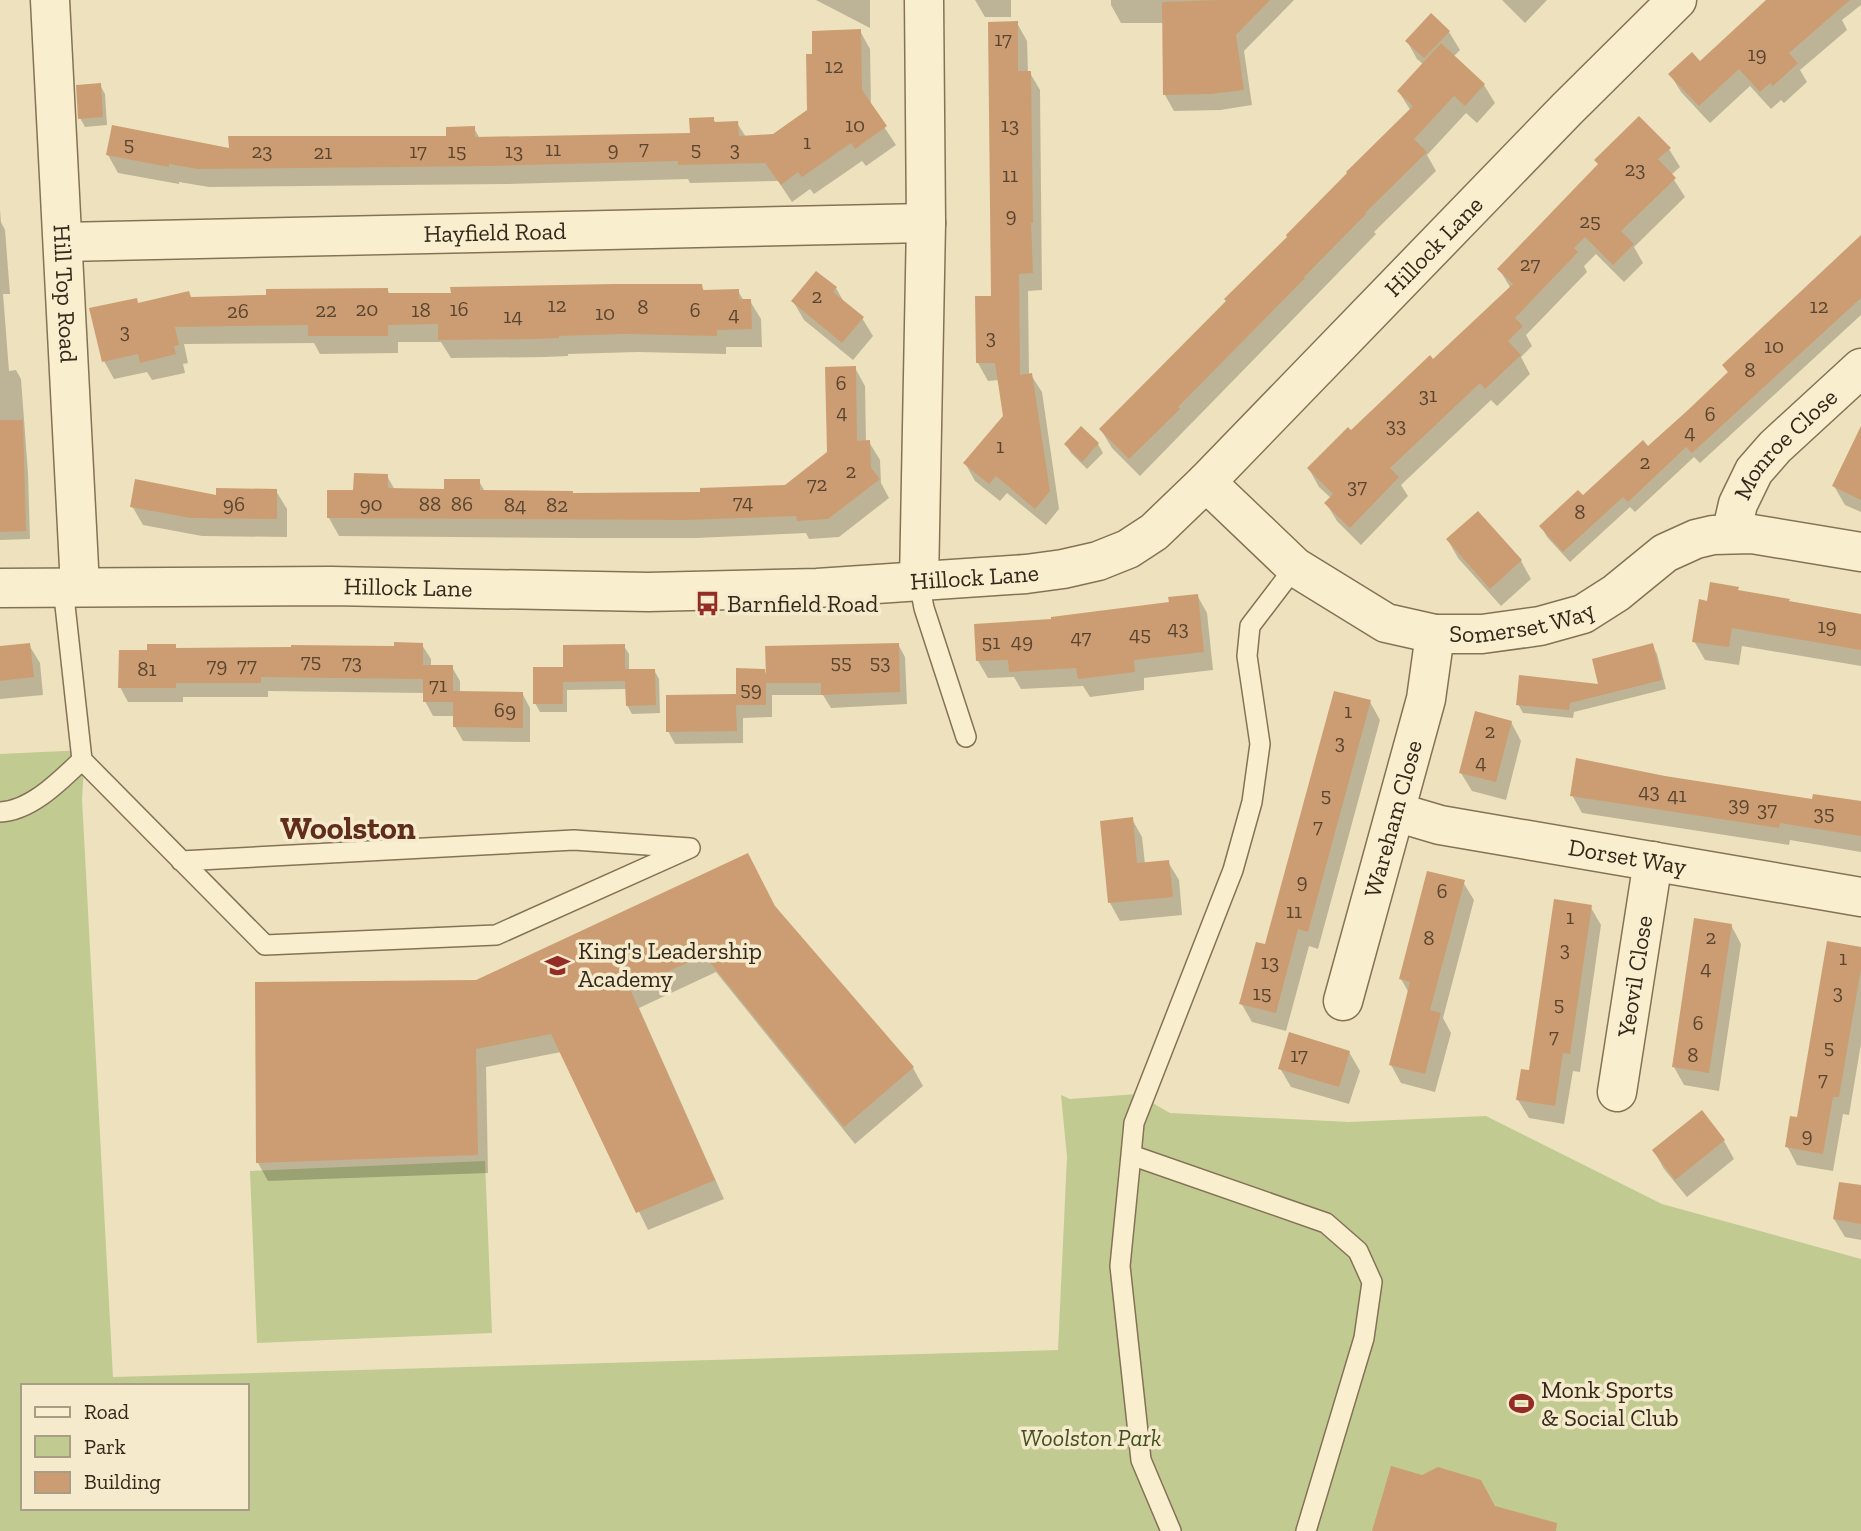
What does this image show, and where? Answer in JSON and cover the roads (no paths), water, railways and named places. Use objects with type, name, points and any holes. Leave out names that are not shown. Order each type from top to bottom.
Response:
[{"type":"street","name":"Hill Top Road","points":[[50,0],[63,242],[72,587]]},
{"type":"street","points":[[919,582],[926,223],[924,0]]},
{"type":"street","name":"Hillock Lane","points":[[0,587],[331,586],[648,592],[817,588],[1026,574],[1098,561],[1128,549],[1154,533],[1676,0]]},
{"type":"street","name":"Hayfield Road","points":[[63,242],[926,223]]},
{"type":"street","name":"Monroe Close","points":[[1731,534],[1738,505],[1754,471],[1775,447],[1861,368]]},
{"type":"street","name":"Somerset Way","points":[[1206,482],[1295,567],[1386,623],[1435,634],[1482,634],[1540,626],[1583,614],[1616,593],[1672,549],[1696,539],[1752,534],[1861,552]]},
{"type":"street","name":"Wareham Close","points":[[1342,1001],[1426,699],[1435,634]]},
{"type":"street","name":"Dorset Way","points":[[1396,812],[1440,825],[1861,897]]},
{"type":"street","name":"Yeovil Close","points":[[1618,1092],[1653,861]]},
{"type":"lane","points":[[1171,1531],[1141,1460],[1120,1266],[1134,1123],[1233,870],[1252,802],[1260,744],[1247,656],[1250,626],[1295,567]]},
{"type":"lane","points":[[919,582],[924,608],[966,737]]},
{"type":"lane","points":[[72,587],[82,760],[181,861],[265,945],[496,935],[690,848],[574,840],[181,861]]},
{"type":"lane","points":[[0,812],[8,812],[49,792],[82,760]]},
{"type":"lane","points":[[1131,1155],[1326,1223],[1358,1251],[1373,1282],[1364,1338],[1306,1531]]},
{"type":"place","name":"Barnfield Road","points":[[707,604]]},
{"type":"place","name":"King's Leadership Academy","points":[[558,965]]},
{"type":"place","name":"Monk Sports & Social Club","points":[[1521,1404]]},
{"type":"district","name":"Woolston","points":[[348,828]]},
{"type":"park label","name":"Woolston Park","points":[[1091,1438]]}]
